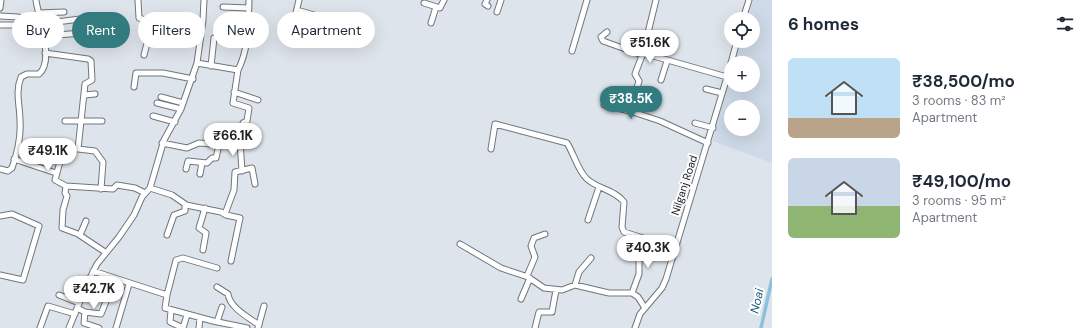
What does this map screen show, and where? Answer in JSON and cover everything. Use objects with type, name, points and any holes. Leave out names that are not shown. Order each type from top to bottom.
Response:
[{"type":"street","points":[[0,8],[1,0]]},
{"type":"street","points":[[36,0],[38,12]]},
{"type":"street","points":[[138,0],[139,18],[164,26],[163,32],[150,32],[144,55]]},
{"type":"street","points":[[69,328],[93,271],[105,252],[119,237],[145,193],[150,188],[162,143],[175,122],[193,79],[204,20],[204,0]]},
{"type":"street","points":[[242,171],[240,142],[243,123],[247,121],[249,108],[232,103],[238,70],[243,58],[248,29],[249,0]]},
{"type":"street","points":[[299,0],[297,10],[304,12]]},
{"type":"street","points":[[424,3],[441,7],[444,0]]},
{"type":"street","points":[[487,0],[486,4],[488,6]]},
{"type":"street","points":[[497,12],[501,0]]},
{"type":"street","points":[[572,51],[587,0]]},
{"type":"street","points":[[630,111],[639,80],[635,74],[642,54],[656,0]]},
{"type":"street","points":[[746,12],[749,0]]},
{"type":"street","points":[[223,7],[249,8]]},
{"type":"street","points":[[431,23],[436,7]]},
{"type":"street","points":[[0,16],[12,17]]},
{"type":"street","points":[[0,25],[12,25]]},
{"type":"street","points":[[607,32],[601,37],[604,41],[642,54],[667,61],[695,66],[724,75]]},
{"type":"street","points":[[211,66],[213,47]]},
{"type":"street","points":[[0,169],[10,170],[14,159],[20,130],[18,94],[19,83],[23,75],[41,73],[45,48]]},
{"type":"street","points":[[45,53],[90,60],[92,80],[86,83],[78,149]]},
{"type":"street","points":[[660,80],[667,61]]},
{"type":"street","points":[[197,64],[238,70]]},
{"type":"street","points":[[134,87],[136,73],[163,73],[193,79]]},
{"type":"street","name":"Nilganj Road","points":[[636,328],[640,314],[664,283],[713,128],[724,87]]},
{"type":"street","points":[[706,89],[722,93]]},
{"type":"street","points":[[234,92],[258,100]]},
{"type":"street","points":[[85,95],[95,94]]},
{"type":"street","points":[[612,96],[633,101]]},
{"type":"street","points":[[161,97],[183,103]]},
{"type":"street","points":[[156,103],[181,109]]},
{"type":"street","points":[[604,105],[630,111],[660,121],[708,143]]},
{"type":"street","points":[[153,116],[175,122]]},
{"type":"street","points":[[65,121],[102,121]]},
{"type":"street","points":[[696,123],[713,128]]},
{"type":"street","points":[[491,149],[495,124],[566,143],[585,178],[598,187],[621,198],[625,205],[623,230],[626,234],[674,248]]},
{"type":"street","points":[[162,143],[187,148],[199,143],[225,145],[226,142],[240,142]]},
{"type":"street","points":[[186,169],[188,161],[208,163],[211,158],[216,158],[219,145]]},
{"type":"street","points":[[101,188],[102,161],[95,152],[64,147],[56,173],[55,182],[66,186],[114,189],[117,185],[135,188],[145,193]]},
{"type":"street","points":[[14,159],[56,173]]},
{"type":"street","points":[[200,174],[202,163]]},
{"type":"street","points":[[225,214],[234,190],[235,172],[252,168],[255,184]]},
{"type":"street","points":[[66,186],[65,193],[67,196],[61,228],[80,235],[105,252]]},
{"type":"street","points":[[588,220],[598,187]]},
{"type":"street","points":[[150,188],[172,195],[186,205],[205,208],[240,218],[231,261]]},
{"type":"street","points":[[167,235],[174,215],[185,210],[186,205]]},
{"type":"street","points":[[203,250],[206,233],[199,228],[205,208]]},
{"type":"street","points":[[0,216],[12,214],[40,226],[23,280],[0,275]]},
{"type":"street","points":[[80,235],[86,221]]},
{"type":"street","points":[[521,299],[534,257],[531,246],[534,238],[545,234]]},
{"type":"street","points":[[632,293],[639,274],[639,255],[643,239]]},
{"type":"street","points":[[460,244],[502,268],[528,277],[544,288],[562,290],[575,285],[609,293],[632,293],[638,297],[645,308]]},
{"type":"street","points":[[217,268],[184,258],[176,260],[164,308],[217,322],[226,326],[247,328]]},
{"type":"street","points":[[575,285],[582,268],[591,258]]},
{"type":"street","points":[[93,271],[129,284],[167,295]]},
{"type":"street","points":[[59,295],[85,312],[101,314],[115,279]]},
{"type":"street","points":[[116,328],[129,284]]},
{"type":"street","points":[[217,287],[228,294],[229,300],[258,327],[264,306]]},
{"type":"street","points":[[535,328],[538,313],[552,312],[556,290]]},
{"type":"street","points":[[40,328],[48,306],[74,314]]},
{"type":"street","points":[[217,322],[222,307]]},
{"type":"street","points":[[171,310],[170,322],[183,328],[187,315]]},
{"type":"street","points":[[85,312],[84,323],[99,328]]},
{"type":"street","points":[[199,328],[200,318]]},
{"type":"shaded area","points":[[753,0],[772,0],[772,163],[712,141],[726,92],[760,92],[760,56],[736,56],[739,48],[760,48],[760,12],[750,12]]},
{"type":"waterway","name":"Noai","points":[[761,328],[772,279]]}]
